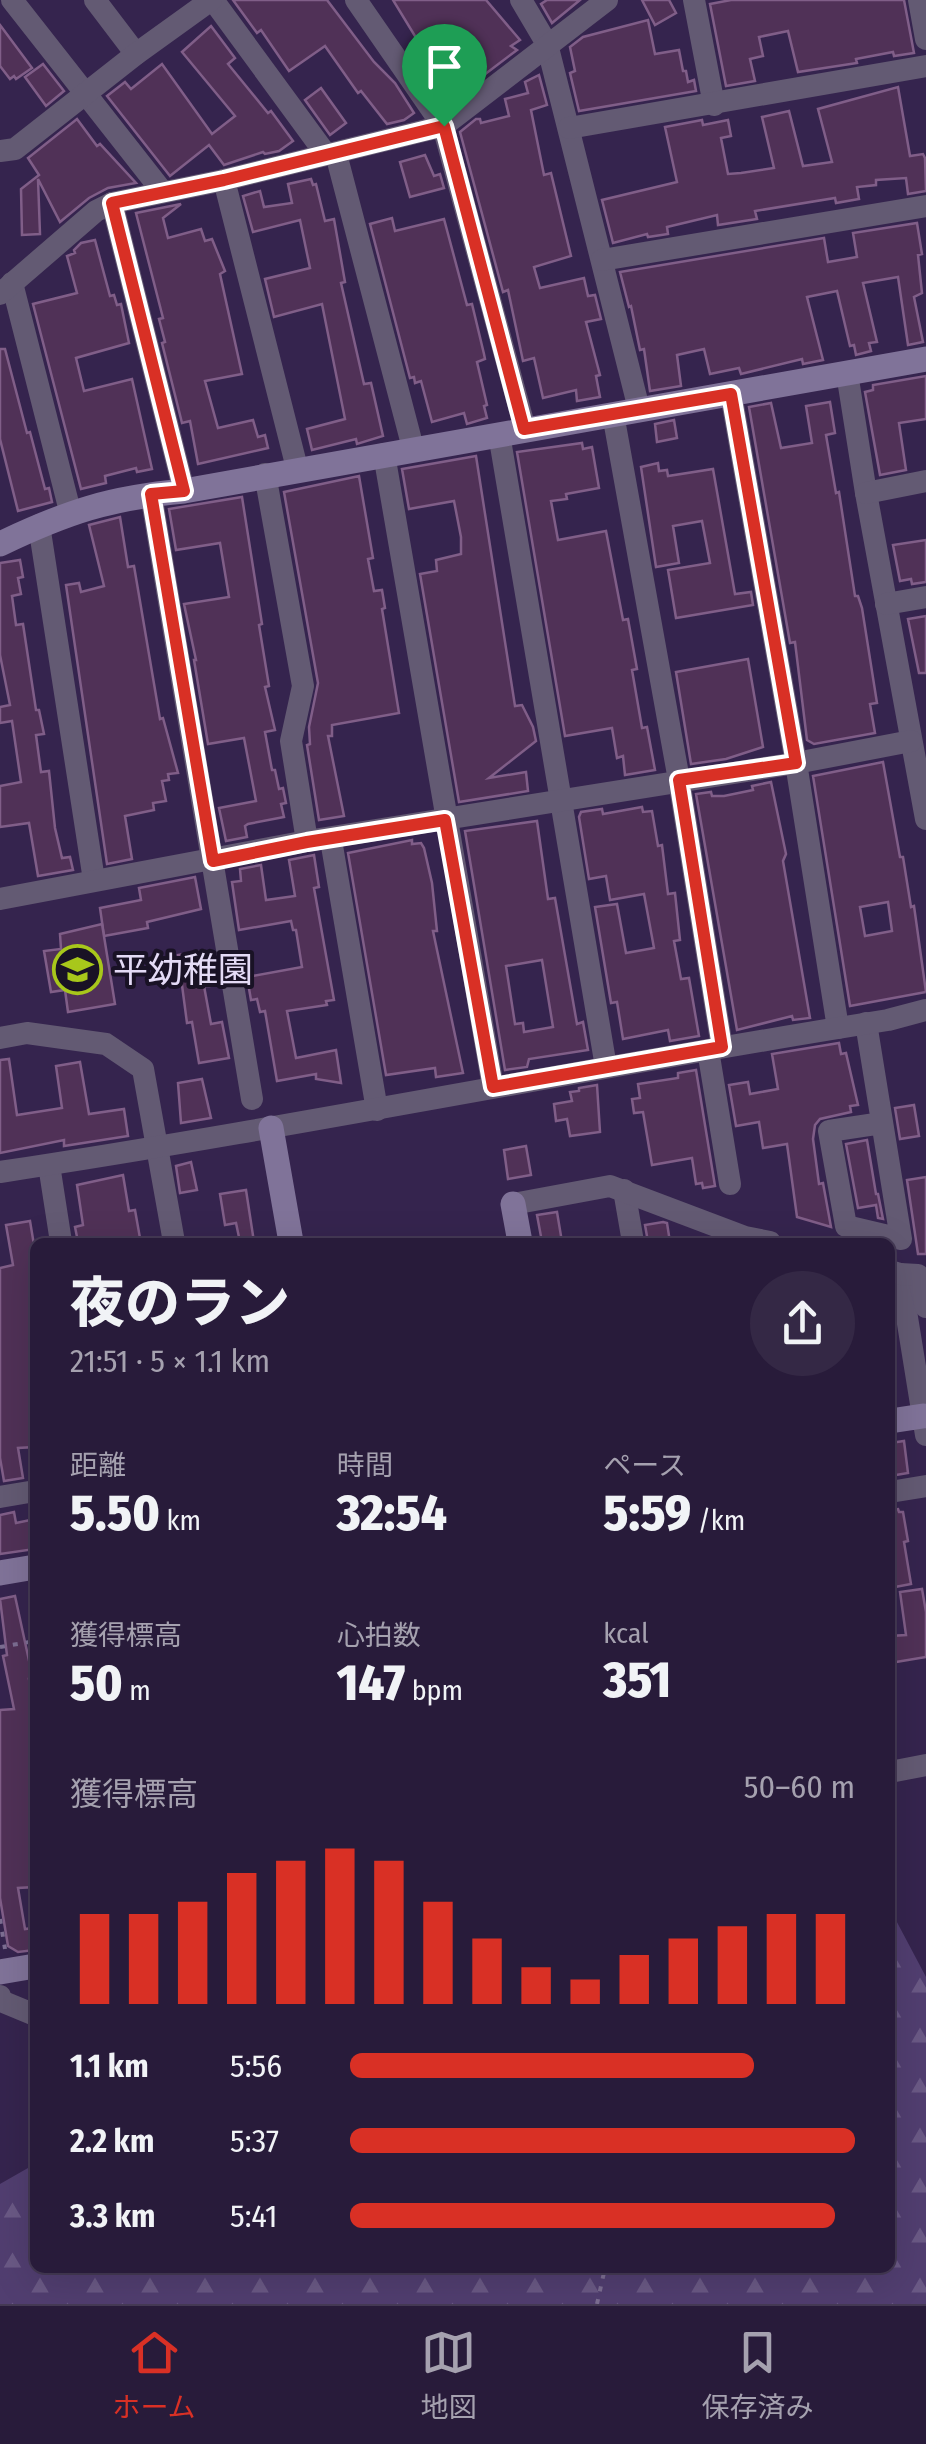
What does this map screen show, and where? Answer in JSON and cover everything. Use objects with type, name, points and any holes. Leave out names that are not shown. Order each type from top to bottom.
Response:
[{"type":"street","points":[[12,0],[162,191]]},
{"type":"street","points":[[95,0],[136,54]]},
{"type":"street","points":[[0,150],[16,150],[85,93],[212,0],[330,154],[413,448]]},
{"type":"street","points":[[356,0],[444,126],[512,431],[562,798],[606,1066]]},
{"type":"street","points":[[521,0],[547,44],[602,260],[679,780],[730,1184]]},
{"type":"street","points":[[70,511],[6,288],[96,211],[112,203],[444,126],[607,0]]},
{"type":"street","points":[[694,0],[714,105]]},
{"type":"street","points":[[919,0],[926,39]]},
{"type":"street","points":[[570,128],[925,74]]},
{"type":"street","points":[[224,180],[297,468]]},
{"type":"street","points":[[112,203],[184,491]]},
{"type":"street","points":[[602,260],[926,206]]},
{"type":"street","points":[[0,544],[70,511],[151,494],[926,359]]},
{"type":"street","points":[[847,373],[886,604],[915,727],[926,820]]},
{"type":"street","points":[[731,394],[838,1028]]},
{"type":"street","points":[[384,454],[493,1087]]},
{"type":"street","points":[[265,474],[303,686],[291,741],[307,842]]},
{"type":"street","points":[[866,493],[926,481]]},
{"type":"street","points":[[151,494],[252,1099]]},
{"type":"street","points":[[39,526],[94,880]]},
{"type":"street","points":[[886,604],[926,597]]},
{"type":"street","points":[[0,899],[562,798],[796,763],[915,727]]},
{"type":"street","points":[[331,840],[377,1110]]},
{"type":"street","points":[[0,1172],[377,1110],[926,1010]]},
{"type":"street","points":[[866,1023],[901,1239],[846,1226],[830,1131],[882,1123]]},
{"type":"street","points":[[0,1038],[28,1033],[106,1044],[143,1070],[173,1238]]},
{"type":"street","points":[[271,1128],[289,1238]]},
{"type":"street","points":[[49,1165],[60,1238]]},
{"type":"street","points":[[519,1238],[513,1204],[610,1186],[741,1238]]},
{"type":"street","points":[[624,1190],[632,1238]]},
{"type":"street","points":[[895,1422],[925,1425],[901,1344],[895,1272],[918,1275],[926,1308]]},
{"type":"street","points":[[895,1491],[926,1486]]},
{"type":"street","points":[[0,1497],[30,1492]]},
{"type":"street","points":[[0,1573],[30,1568]]},
{"type":"street","points":[[895,1771],[926,1765]]},
{"type":"street","points":[[5,1964],[30,1966]]},
{"type":"street","points":[[0,1996],[1,2001],[30,2013]]},
{"type":"path","points":[[0,1647],[30,1642]]},
{"type":"path","points":[[0,1919],[5,1964]]},
{"type":"path","points":[[597,2304],[604,2273]]},
{"type":"green space","points":[[895,1918],[926,1977],[926,2304],[0,2304],[0,2184],[30,2167],[30,2273],[895,2273]]},
{"type":"building","points":[[233,0],[327,0],[395,83],[414,113],[387,124],[361,91],[358,93],[325,46],[289,71],[261,30],[257,33]]},
{"type":"building","points":[[393,0],[486,0],[520,40],[511,46],[517,50],[476,81],[472,77],[466,81],[462,76],[438,93],[420,66],[429,59]]},
{"type":"building","points":[[547,0],[580,0],[552,23],[541,4]]},
{"type":"building","points":[[642,0],[669,0],[676,13],[655,25]]},
{"type":"building","points":[[731,0],[904,0],[914,53],[894,56],[893,52],[856,59],[857,63],[798,72],[788,31],[759,37],[763,56],[750,59],[755,81],[726,86],[710,4]]},
{"type":"building","points":[[648,20],[655,54],[679,50],[683,71],[688,82],[694,80],[696,91],[579,111],[570,73],[575,71],[570,47],[583,37]]},
{"type":"building","points":[[0,25],[32,68],[16,79],[10,79],[0,66]]},
{"type":"building","points":[[211,26],[235,58],[228,64],[293,141],[279,151],[224,165],[209,145],[170,176],[107,96],[125,82],[131,89],[162,64],[212,134],[235,116],[182,52]]},
{"type":"building","points":[[43,64],[64,91],[46,106],[25,77]]},
{"type":"building","points":[[539,75],[547,105],[531,110],[544,175],[551,173],[571,256],[534,267],[540,288],[584,278],[588,296],[595,295],[601,319],[586,322],[600,375],[596,376],[600,397],[577,401],[576,390],[543,398],[534,358],[523,361],[508,290],[503,292],[460,132],[476,119],[481,123],[509,116],[505,99],[528,93],[525,82]]},
{"type":"building","points":[[898,87],[910,156],[923,154],[925,158],[926,191],[908,194],[906,178],[876,180],[876,185],[857,187],[859,199],[836,203],[835,198],[755,211],[757,219],[718,225],[717,215],[667,227],[668,234],[647,234],[613,243],[602,200],[677,182],[665,127],[728,120],[731,136],[721,138],[728,174],[741,173],[774,168],[762,117],[789,111],[803,166],[832,162],[818,109]]},
{"type":"building","points":[[321,88],[346,123],[330,135],[305,100]]},
{"type":"building","points":[[77,119],[97,146],[100,144],[136,183],[108,188],[60,222],[38,179],[40,234],[22,235],[21,189],[39,175],[28,158]]},
{"type":"building","points":[[425,155],[434,176],[440,174],[444,188],[410,197],[400,162]]},
{"type":"building","points":[[311,179],[316,184],[325,221],[334,219],[345,282],[341,283],[364,384],[371,383],[383,436],[312,450],[307,429],[345,419],[322,304],[274,317],[265,279],[310,268],[300,220],[253,232],[243,196],[260,191],[264,207],[292,203],[288,184]]},
{"type":"building","points":[[181,204],[163,218],[168,238],[201,229],[205,241],[212,239],[225,271],[220,274],[242,374],[205,381],[218,428],[253,420],[258,437],[265,435],[268,448],[198,464],[190,421],[182,423],[162,343],[165,342],[159,319],[163,318],[136,213]]},
{"type":"building","points":[[392,218],[395,231],[444,219],[484,354],[485,359],[477,362],[487,418],[467,424],[464,413],[432,422],[421,381],[415,383],[414,377],[410,378],[370,224]]},
{"type":"building","points":[[917,223],[922,293],[914,297],[923,342],[908,345],[898,277],[863,283],[877,342],[869,343],[871,351],[856,355],[854,345],[850,346],[837,291],[807,297],[823,360],[803,364],[802,359],[741,374],[739,368],[710,374],[704,349],[677,355],[681,386],[650,391],[644,349],[640,350],[620,272],[824,238],[828,262],[857,257],[853,233]]},
{"type":"building","points":[[95,240],[110,296],[114,295],[117,305],[121,304],[129,343],[76,358],[84,391],[132,379],[152,469],[137,472],[136,468],[105,476],[106,483],[81,489],[33,304],[77,293],[67,256],[75,253],[81,243]]},
{"type":"building","points":[[0,349],[5,349],[27,433],[30,432],[52,502],[18,511],[0,439]]},
{"type":"building","points":[[926,376],[926,419],[899,423],[906,470],[880,475],[865,392],[873,390],[873,385]]},
{"type":"building","points":[[830,402],[835,433],[826,435],[855,596],[862,608],[877,703],[870,704],[875,733],[814,744],[807,740],[795,642],[790,643],[749,407],[771,403],[781,448],[812,443],[806,406]]},
{"type":"building","points":[[674,420],[677,438],[657,442],[655,424]]},
{"type":"building","points":[[582,443],[583,449],[592,447],[599,488],[551,501],[558,540],[606,531],[623,620],[628,619],[642,728],[647,727],[655,770],[625,775],[623,756],[617,758],[612,728],[565,736],[517,452]]},
{"type":"building","points":[[476,456],[515,706],[522,705],[536,741],[489,778],[526,772],[528,791],[459,802],[420,574],[437,571],[436,560],[461,554],[461,537],[454,501],[409,509],[402,469]]},
{"type":"building","points":[[658,463],[659,471],[667,470],[668,476],[713,469],[735,594],[751,592],[753,605],[676,618],[668,570],[710,563],[702,521],[673,526],[679,563],[656,567],[641,467]]},
{"type":"building","points":[[359,476],[373,558],[368,559],[374,591],[382,590],[399,713],[332,725],[332,736],[328,736],[344,816],[319,820],[307,745],[318,683],[284,492]]},
{"type":"building","points":[[242,497],[262,624],[259,625],[269,686],[265,687],[275,730],[265,732],[272,770],[279,789],[283,788],[286,803],[281,804],[284,817],[248,824],[247,837],[226,841],[219,808],[256,801],[244,738],[208,744],[184,604],[229,597],[220,543],[176,550],[169,509]]},
{"type":"building","points":[[120,517],[128,567],[134,566],[160,719],[163,718],[178,773],[168,774],[169,780],[162,781],[166,801],[153,803],[154,810],[125,816],[132,859],[107,864],[66,585],[79,583],[81,592],[104,586],[89,525]]},
{"type":"building","points":[[926,540],[926,582],[900,581],[893,545]]},
{"type":"building","points":[[20,560],[21,594],[12,596],[16,625],[23,624],[36,710],[44,734],[36,735],[41,772],[49,771],[62,858],[70,857],[73,870],[38,876],[29,823],[0,827],[0,786],[21,782],[12,721],[0,723],[0,707],[10,705],[0,655],[0,563]]},
{"type":"building","points":[[926,616],[926,673],[919,673],[908,619]]},
{"type":"building","points":[[748,659],[763,747],[726,759],[691,764],[676,672]]},
{"type":"building","points":[[883,762],[900,857],[911,907],[914,906],[926,992],[850,1006],[813,776]],"holes":[[[888,902],[892,931],[865,936],[860,907]]]},
{"type":"building","points":[[771,782],[786,854],[783,861],[810,1018],[793,1020],[792,1016],[737,1030],[696,794],[711,792],[712,796],[724,796]]},
{"type":"building","points":[[642,807],[643,812],[652,811],[658,846],[662,845],[668,894],[675,893],[680,940],[674,941],[681,979],[689,978],[699,1036],[670,1041],[668,1030],[623,1039],[617,1002],[611,1003],[595,907],[617,904],[626,953],[654,948],[644,894],[610,900],[606,876],[589,879],[579,817],[581,812],[602,809],[603,814]]},
{"type":"building","points":[[537,821],[548,899],[555,898],[577,1024],[583,1022],[588,1050],[529,1059],[527,1067],[505,1070],[465,831]],"holes":[[[542,960],[553,1027],[524,1032],[523,1023],[515,1024],[506,966]]]},
{"type":"building","points":[[412,840],[412,844],[421,843],[424,848],[432,883],[437,931],[433,931],[463,1073],[436,1077],[435,1068],[386,1075],[348,853]]},
{"type":"building","points":[[314,855],[319,887],[314,888],[334,1000],[326,1001],[327,1005],[287,1011],[296,1058],[336,1050],[341,1083],[316,1079],[316,1074],[277,1081],[265,1011],[260,1012],[257,999],[251,1000],[247,977],[302,967],[296,930],[291,921],[239,930],[232,882],[241,881],[240,869],[261,865],[266,900],[295,896],[289,860]]},
{"type":"building","points":[[195,877],[201,909],[147,922],[148,928],[104,936],[100,908],[141,900],[139,888]]},
{"type":"building","name":"平幼稚園","points":[[102,924],[115,1004],[68,1012],[65,990],[51,992],[44,951],[61,949],[60,934]]},
{"type":"building","points":[[204,951],[209,986],[204,986],[211,1024],[222,1022],[229,1058],[199,1063],[192,1022],[187,1023],[178,955]]},
{"type":"building","points":[[839,1043],[841,1054],[846,1053],[858,1105],[850,1106],[851,1112],[820,1119],[813,1139],[819,1184],[823,1183],[831,1227],[797,1217],[787,1144],[763,1148],[759,1122],[736,1126],[729,1085],[748,1082],[750,1094],[778,1089],[772,1054]]},
{"type":"building","points":[[9,1059],[17,1115],[62,1108],[56,1066],[80,1062],[89,1114],[124,1109],[128,1136],[64,1146],[64,1140],[0,1153],[0,1060]]},
{"type":"building","points":[[696,1070],[715,1186],[703,1188],[702,1183],[696,1184],[692,1158],[652,1165],[643,1112],[634,1113],[632,1099],[640,1098],[638,1084],[678,1078],[678,1073]]},
{"type":"building","points":[[202,1079],[211,1118],[181,1123],[178,1083]]},
{"type":"building","points":[[597,1085],[600,1132],[570,1136],[567,1119],[556,1121],[554,1104],[572,1101],[570,1092],[579,1088]]},
{"type":"building","points":[[914,1105],[919,1136],[900,1139],[895,1108]]},
{"type":"building","points":[[867,1140],[883,1219],[878,1218],[876,1205],[858,1208],[846,1144]]},
{"type":"building","points":[[526,1146],[531,1175],[508,1179],[504,1150]]},
{"type":"building","points":[[191,1162],[197,1190],[180,1193],[176,1166]]},
{"type":"building","points":[[123,1175],[129,1211],[135,1210],[140,1238],[77,1238],[75,1227],[83,1225],[77,1185]]},
{"type":"building","points":[[926,1177],[926,1254],[918,1254],[907,1180]]},
{"type":"building","points":[[246,1190],[253,1238],[239,1238],[236,1223],[225,1225],[220,1194]]},
{"type":"building","points":[[557,1212],[561,1238],[541,1238],[537,1215]]},
{"type":"building","points":[[30,1221],[33,1238],[30,1447],[18,1448],[23,1478],[4,1481],[0,1458],[0,1268],[13,1265],[6,1225]]},
{"type":"building","points":[[667,1223],[669,1238],[647,1238],[645,1225]]},
{"type":"building","points":[[904,1441],[908,1473],[895,1475],[895,1442]]},
{"type":"building","points":[[895,1509],[903,1512],[911,1584],[895,1587]]},
{"type":"building","points":[[14,1512],[16,1523],[30,1520],[30,1550],[0,1554],[0,1515]]},
{"type":"building","points":[[922,1589],[926,1657],[895,1662],[895,1636],[906,1635],[900,1592]]},
{"type":"building","points":[[15,1596],[30,1665],[30,1887],[18,1888],[25,1929],[30,1928],[30,1951],[18,1952],[8,1946],[0,1898],[0,1710],[14,1709],[3,1656],[7,1655],[0,1599]]},
{"type":"place","name":"平幼稚園","points":[[78,970]]},
{"type":"route","points":[[444,126],[524,429],[731,394],[796,763],[679,780],[722,1047],[493,1087],[445,820],[213,861],[151,494],[184,491],[112,203],[444,126]]}]
